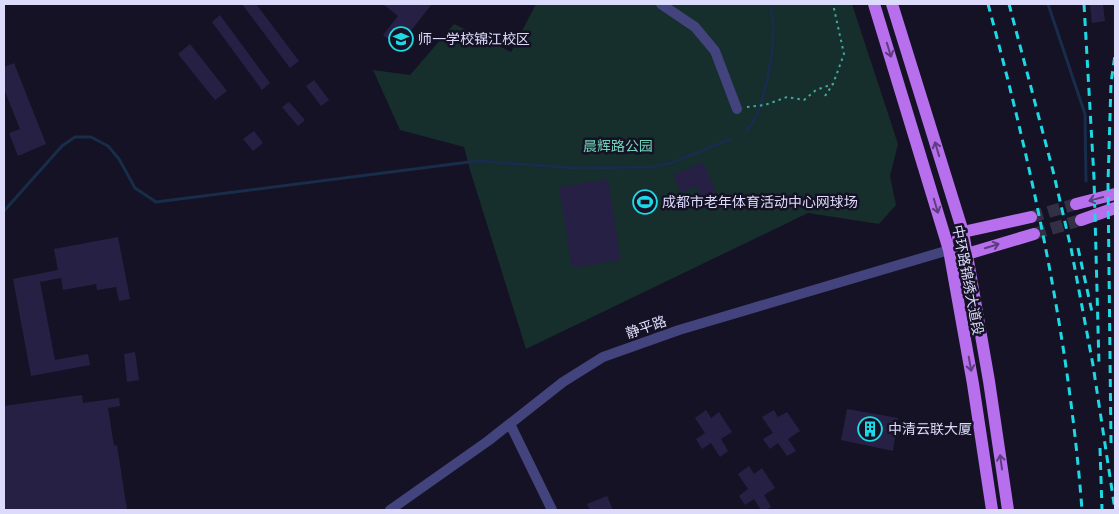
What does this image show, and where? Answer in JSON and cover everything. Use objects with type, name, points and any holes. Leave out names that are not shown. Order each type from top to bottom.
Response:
[{"type":"main road","name":"中环路锦绣大道段","points":[[874,4],[950,250],[992,510]]},
{"type":"main road","name":"中环路锦绣大道段","points":[[892,4],[963,232],[989,381],[1008,510]]},
{"type":"main road","points":[[1076,204],[1115,194]]},
{"type":"main road","points":[[1081,220],[1115,208]]},
{"type":"main road","points":[[1031,217],[963,232],[950,250],[967,254],[1034,234]]},
{"type":"street","points":[[662,4],[695,27],[715,52],[737,109]]},
{"type":"street","name":"静平路","points":[[390,510],[488,441],[563,382],[603,357],[679,330],[950,250]]},
{"type":"street","points":[[510,424],[552,510]]},
{"type":"path","points":[[825,96],[833,84],[844,54],[833,4]]},
{"type":"path","points":[[753,107],[765,105],[787,96],[804,100],[816,90],[833,84]]},
{"type":"green space","name":"晨辉路公园","points":[[536,4],[852,4],[898,144],[890,176],[896,205],[879,224],[808,213],[526,349],[464,147],[400,130],[373,70],[410,75],[454,24],[511,52]]},
{"type":"building","points":[[242,4],[256,4],[299,61],[290,68]]},
{"type":"building","points":[[383,4],[432,4],[398,47],[383,35],[398,16]]},
{"type":"building","points":[[1090,4],[1103,4],[1105,21],[1092,23]]},
{"type":"building","points":[[220,15],[270,83],[262,90],[212,22]]},
{"type":"building","points":[[190,44],[227,91],[215,100],[178,54]]},
{"type":"building","points":[[14,63],[46,144],[18,156],[9,133],[20,129],[4,89],[4,67]]},
{"type":"building","points":[[314,80],[329,100],[321,106],[306,86]]},
{"type":"building","points":[[289,102],[305,120],[298,126],[282,107]]},
{"type":"building","points":[[254,131],[263,143],[253,151],[243,139]]},
{"type":"building","points":[[703,162],[718,196],[704,202],[697,186],[681,193],[673,175]]},
{"type":"building","points":[[608,179],[621,260],[572,268],[559,187]]},
{"type":"building","points":[[118,237],[130,299],[119,301],[116,287],[97,290],[96,284],[63,290],[61,278],[40,282],[55,360],[88,354],[90,365],[31,376],[13,279],[58,270],[54,249]]},
{"type":"building","points":[[135,352],[139,380],[127,382],[124,354]]},
{"type":"building","points":[[82,395],[83,403],[119,398],[120,406],[108,408],[114,446],[117,445],[127,510],[4,510],[4,406]]},
{"type":"building","name":"中清云联大厦","points":[[847,409],[898,418],[893,451],[841,440]]},
{"type":"building","points":[[706,410],[711,418],[719,412],[732,432],[721,439],[728,451],[720,457],[711,443],[702,449],[696,439],[705,433],[695,418]]},
{"type":"building","points":[[774,410],[778,417],[787,412],[800,431],[788,439],[796,451],[787,456],[778,443],[770,449],[763,439],[773,433],[762,417]]},
{"type":"building","points":[[749,466],[754,474],[762,468],[775,488],[764,495],[771,507],[766,510],[761,510],[754,499],[745,505],[739,496],[748,489],[738,474]]},
{"type":"building","points":[[607,496],[613,510],[590,510],[587,504]]},
{"type":"waterway","points":[[746,132],[758,112],[769,73],[773,44],[770,4]]},
{"type":"waterway","points":[[1048,4],[1085,114],[1086,181]]},
{"type":"waterway","points":[[4,211],[62,146],[75,137],[91,137],[108,146],[119,159],[135,188],[156,202],[477,161],[576,168],[651,167],[671,163],[731,139]]},
{"type":"tunnel","points":[[1031,217],[1076,204]]},
{"type":"tunnel","points":[[1034,234],[1081,220]]},
{"type":"railway","points":[[988,4],[1020,129],[1047,255],[1068,382],[1082,510]]},
{"type":"railway","points":[[1009,4],[1053,171],[1071,248],[1093,365],[1115,510]]},
{"type":"railway","points":[[1084,4],[1094,178],[1099,365]]},
{"type":"railway","points":[[1111,443],[1108,183],[1111,83],[1115,55]]},
{"type":"railway","points":[[1078,248],[1092,312]]},
{"type":"railway","points":[[1100,448],[1102,510]]},
{"type":"place","name":"师一学校锦江校区","points":[[401,39]]},
{"type":"place","name":"成都市老年体育活动中心网球场","points":[[645,202]]},
{"type":"place","name":"中清云联大厦","points":[[870,429]]}]
